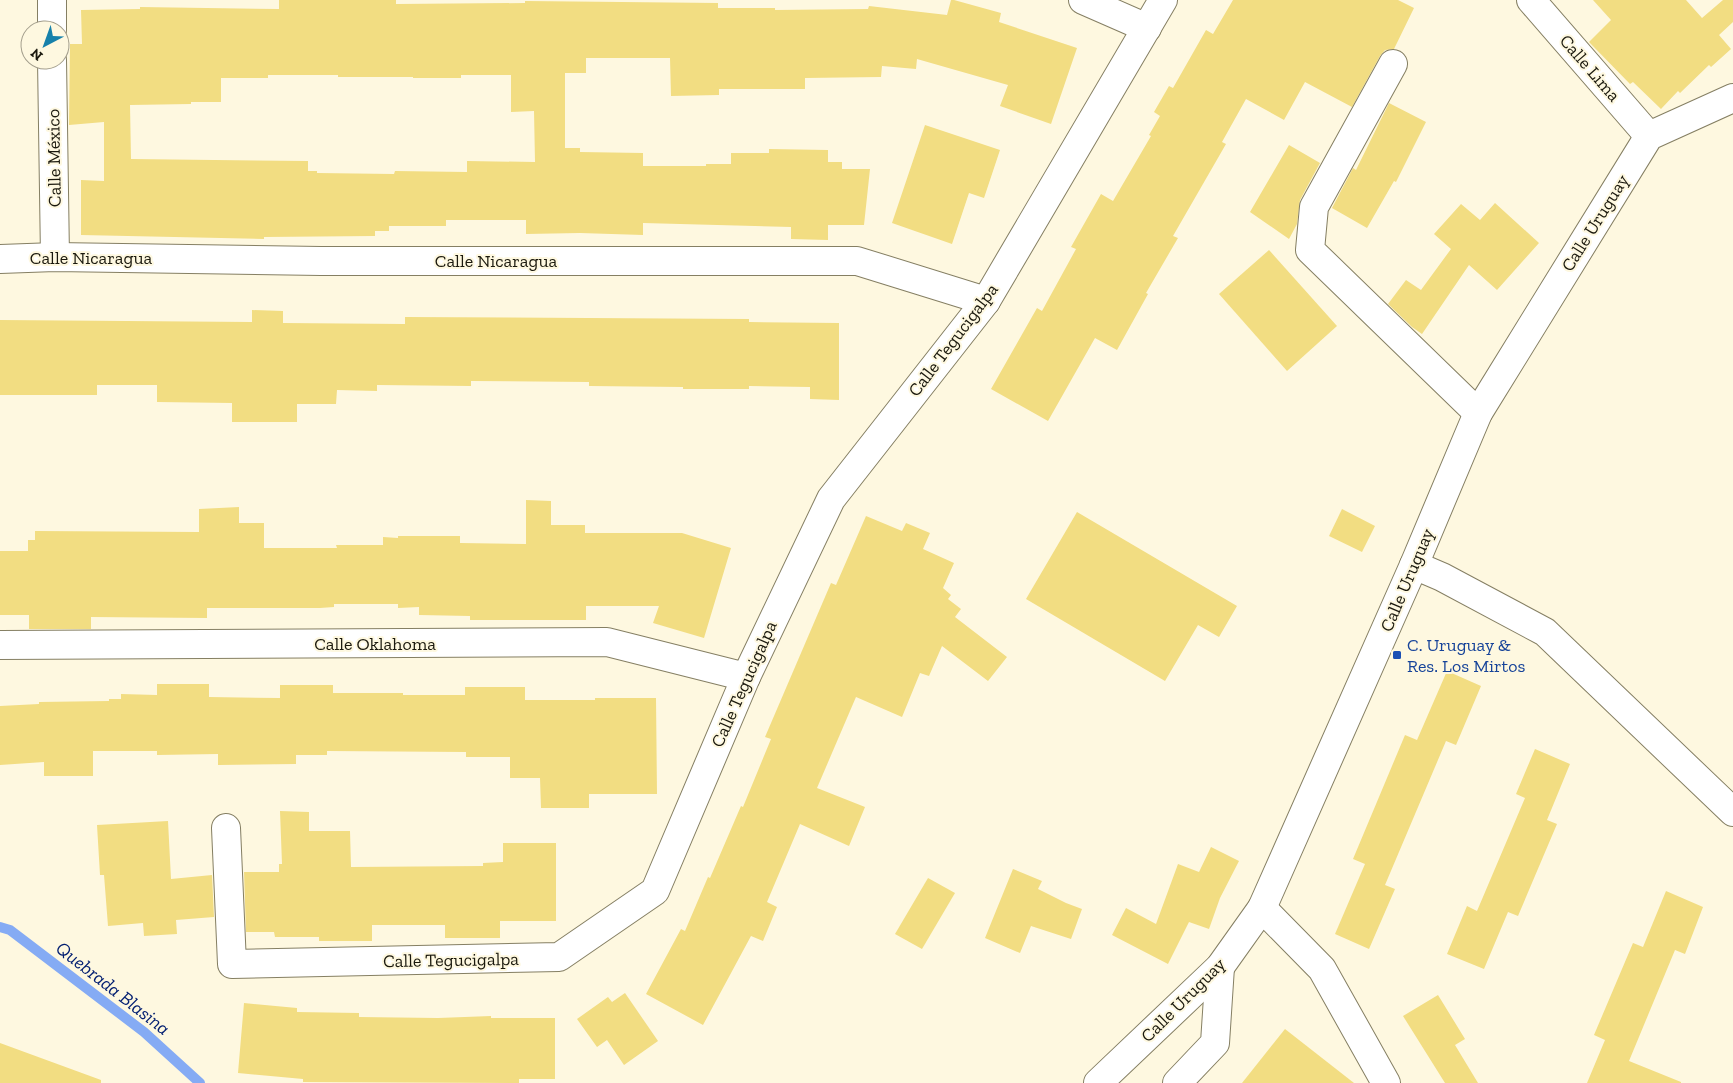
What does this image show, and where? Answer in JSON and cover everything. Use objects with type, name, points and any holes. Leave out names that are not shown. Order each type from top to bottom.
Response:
[{"type":"street","points":[[52,0],[52,20]]},
{"type":"street","points":[[1083,0],[1146,28]]},
{"type":"street","name":"Calle Tegucigalpa","points":[[226,828],[232,964],[559,957],[655,891],[746,677],[831,499],[986,301],[1163,0]]},
{"type":"street","name":"Calle Lima","points":[[1531,0],[1649,136]]},
{"type":"street","points":[[1393,64],[1314,208],[1310,250],[1478,413]]},
{"type":"street","name":"Calle México","points":[[52,70],[55,257]]},
{"type":"street","points":[[1649,136],[1733,98]]},
{"type":"street","name":"Calle Uruguay","points":[[1098,1083],[1220,967],[1262,908],[1414,565],[1478,413],[1649,136]]},
{"type":"street","name":"Calle Nicaragua","points":[[0,259],[55,257],[321,261],[857,261],[986,301]]},
{"type":"street","points":[[1414,565],[1442,577],[1545,632],[1733,812]]},
{"type":"street","name":"Calle Oklahoma","points":[[0,645],[607,642],[746,677]]},
{"type":"street","points":[[1262,908],[1322,969],[1386,1083]]},
{"type":"street","points":[[1177,1083],[1215,1043],[1220,967]]},
{"type":"building","points":[[279,0],[396,0],[396,4],[525,3],[525,1],[718,3],[718,8],[775,8],[775,10],[868,9],[869,6],[947,15],[951,0],[954,0],[1001,13],[999,22],[1077,48],[1051,124],[1000,106],[1008,85],[917,59],[916,69],[882,66],[881,77],[805,78],[805,89],[719,89],[719,95],[671,96],[670,58],[586,58],[586,73],[565,73],[565,148],[580,148],[580,152],[643,153],[643,166],[731,164],[731,153],[769,153],[769,149],[828,150],[828,162],[842,162],[842,169],[870,169],[864,225],[828,225],[828,240],[791,239],[791,227],[643,223],[643,235],[526,234],[526,220],[446,220],[446,226],[389,226],[389,231],[375,231],[375,236],[264,237],[264,239],[81,235],[81,180],[104,181],[104,122],[69,125],[70,44],[82,44],[81,10],[140,9],[140,7],[279,9]],"holes":[[[268,75],[338,75],[338,77],[461,78],[461,75],[511,75],[511,112],[534,111],[535,162],[467,161],[467,172],[395,171],[394,174],[317,173],[317,171],[308,171],[308,161],[131,159],[130,105],[221,102],[221,78],[268,78]]]},
{"type":"building","points":[[1233,0],[1398,0],[1414,8],[1394,49],[1385,50],[1380,56],[1352,107],[1305,82],[1284,120],[1246,99],[1222,142],[1226,144],[1173,236],[1178,238],[1146,293],[1148,294],[1117,350],[1095,338],[1048,421],[991,389],[1037,308],[1042,311],[1076,249],[1071,247],[1101,194],[1113,201],[1151,136],[1149,135],[1160,116],[1154,112],[1169,86],[1173,88],[1206,30],[1213,34]]},
{"type":"building","points":[[1593,0],[1686,0],[1702,18],[1723,0],[1733,0],[1733,22],[1719,35],[1731,49],[1711,67],[1709,65],[1680,93],[1678,91],[1661,109],[1633,82],[1630,84],[1589,42],[1611,20]]},
{"type":"building","points":[[1389,103],[1426,122],[1396,182],[1394,181],[1367,228],[1332,208],[1353,168],[1356,170]]},
{"type":"building","points":[[925,125],[1000,150],[984,198],[969,193],[952,244],[892,223]]},
{"type":"building","points":[[1289,145],[1320,163],[1300,200],[1297,224],[1289,239],[1250,212]]},
{"type":"building","points":[[1495,203],[1539,243],[1497,290],[1469,265],[1422,334],[1388,304],[1406,280],[1421,290],[1451,249],[1434,234],[1461,204],[1480,220]]},
{"type":"building","points":[[1269,250],[1337,326],[1287,371],[1219,294]]},
{"type":"building","points":[[252,310],[283,311],[283,323],[405,324],[405,317],[749,319],[749,322],[839,323],[839,400],[810,399],[810,387],[749,386],[749,389],[683,389],[683,387],[589,386],[589,382],[471,381],[471,386],[377,385],[377,391],[337,390],[336,404],[297,404],[297,422],[232,422],[232,403],[157,402],[157,385],[97,385],[97,395],[0,395],[0,320],[252,322]]},
{"type":"building","points":[[526,500],[551,501],[551,525],[585,525],[585,533],[682,533],[731,548],[704,638],[653,623],[659,606],[586,606],[586,620],[470,620],[470,616],[419,615],[419,607],[398,608],[398,604],[334,604],[334,607],[320,608],[207,608],[207,618],[91,617],[91,629],[29,629],[29,615],[0,615],[0,551],[28,551],[28,540],[35,540],[35,531],[199,532],[199,509],[239,507],[239,523],[264,523],[264,548],[337,548],[336,545],[383,545],[383,537],[398,538],[398,536],[460,536],[460,543],[526,544]]},
{"type":"building","points":[[1342,509],[1375,526],[1362,552],[1329,536]]},
{"type":"building","points":[[1077,512],[1237,606],[1219,637],[1198,625],[1165,681],[1026,599]]},
{"type":"building","points":[[866,516],[902,531],[906,523],[930,533],[923,549],[954,563],[943,588],[951,595],[948,599],[961,609],[955,617],[1007,657],[988,681],[942,646],[929,676],[920,673],[902,717],[856,697],[817,788],[865,807],[849,846],[800,824],[767,902],[777,907],[763,941],[751,936],[703,1025],[646,994],[681,929],[685,931],[741,806],[743,807],[771,739],[765,737],[831,583],[836,585]]},
{"type":"building","points":[[1447,671],[1481,686],[1456,745],[1446,741],[1385,885],[1395,889],[1369,949],[1335,934],[1365,864],[1353,859],[1405,735],[1417,740]]},
{"type":"building","points":[[157,684],[209,684],[209,697],[280,698],[280,685],[333,685],[333,693],[465,695],[465,687],[525,687],[525,700],[656,698],[657,794],[589,794],[589,808],[541,808],[540,778],[510,778],[510,757],[466,757],[466,752],[327,751],[327,755],[296,755],[296,764],[218,765],[218,754],[157,755],[157,751],[93,751],[93,776],[44,776],[44,762],[0,765],[0,706],[39,704],[39,702],[109,701],[109,699],[121,699],[121,694],[157,695]]},
{"type":"building","points":[[1535,749],[1570,764],[1547,820],[1557,824],[1518,916],[1508,912],[1484,969],[1447,954],[1467,906],[1477,911],[1525,798],[1516,794]]},
{"type":"building","points":[[280,811],[309,812],[309,831],[350,831],[351,867],[483,866],[483,863],[503,862],[503,843],[556,843],[556,921],[500,921],[500,938],[445,938],[445,925],[372,925],[372,941],[319,941],[319,937],[275,937],[274,932],[246,932],[244,872],[279,872],[279,864],[282,864]]},
{"type":"building","points":[[168,821],[171,879],[212,875],[214,917],[176,920],[177,934],[144,936],[143,923],[108,926],[104,875],[100,875],[97,825]]},
{"type":"building","points":[[1211,847],[1239,861],[1220,898],[1209,929],[1189,922],[1168,964],[1112,935],[1126,908],[1156,924],[1178,864],[1199,872]]},
{"type":"building","points":[[1013,869],[1042,881],[1038,889],[1082,909],[1071,939],[1031,926],[1020,953],[985,938]]},
{"type":"building","points":[[928,878],[955,893],[922,949],[895,934]]},
{"type":"building","points":[[1666,891],[1703,907],[1685,954],[1675,950],[1629,1061],[1681,1083],[1587,1083],[1605,1040],[1594,1035],[1633,943],[1643,947]]},
{"type":"building","points":[[625,993],[658,1041],[624,1065],[607,1040],[597,1047],[577,1019],[608,997],[612,1002]]},
{"type":"building","points":[[1438,995],[1465,1039],[1455,1045],[1478,1083],[1445,1083],[1403,1016]]},
{"type":"building","points":[[244,1003],[297,1008],[297,1012],[359,1013],[359,1017],[438,1018],[491,1016],[491,1018],[555,1018],[555,1079],[519,1079],[519,1083],[303,1082],[303,1079],[238,1073]]},
{"type":"building","points":[[1285,1029],[1354,1083],[1242,1083]]},
{"type":"building","points":[[0,1043],[101,1080],[101,1083],[0,1083]]},
{"type":"waterway","name":"Quebrada Blasina","points":[[0,927],[10,930],[144,1032],[200,1083]]},
{"type":"place","name":"C. Uruguay & Res. Los Mirtos","points":[[1397,655]]}]
